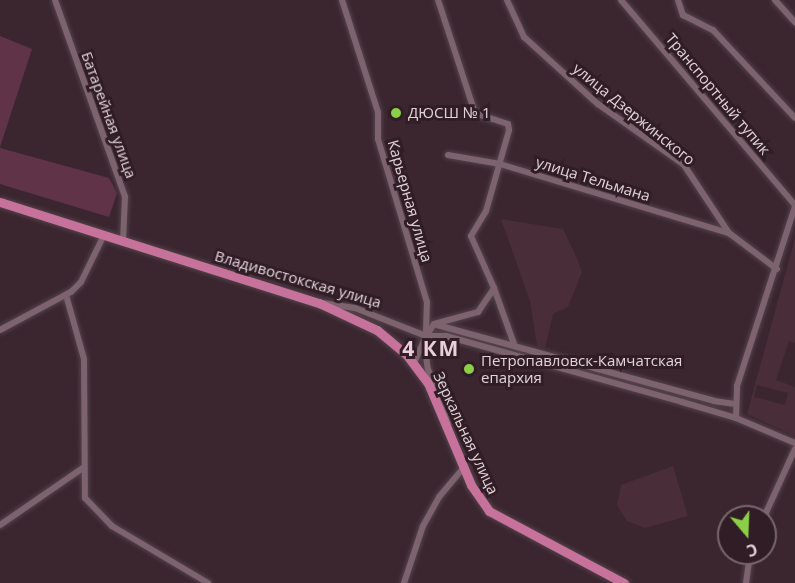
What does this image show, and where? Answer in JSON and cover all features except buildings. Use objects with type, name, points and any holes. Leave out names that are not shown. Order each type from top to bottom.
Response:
[{"type":"main road","name":"Владивостокская улица","points":[[0,201],[319,303]]},
{"type":"main road","name":"Зеркальная улица","points":[[319,303],[377,330],[414,363],[448,427],[476,494],[494,516],[624,583]]},
{"type":"street","name":"Батарейная улица","points":[[55,0],[125,197],[123,241]]},
{"type":"street","name":"Карьерная улица","points":[[342,0],[378,112],[378,139],[427,302],[425,338],[428,369],[444,405],[448,427]]},
{"type":"street","points":[[438,0],[475,113],[508,124],[500,164],[486,211],[471,236],[494,288],[514,344]]},
{"type":"street","name":"улица Дзержинского","points":[[507,0],[524,37],[598,104],[684,165],[729,233],[777,269]]},
{"type":"street","name":"Транспортный тупик","points":[[621,0],[795,206]]},
{"type":"street","points":[[678,0],[683,15],[713,30],[795,118]]},
{"type":"street","points":[[775,0],[795,22]]},
{"type":"street","name":"улица Тельмана","points":[[448,155],[500,164],[729,233]]},
{"type":"street","points":[[736,418],[737,386],[777,269],[795,206]]},
{"type":"street","points":[[2,325],[66,295],[81,282],[104,235]]},
{"type":"street","points":[[425,338],[434,324],[478,312],[494,288]]},
{"type":"street","points":[[66,295],[84,359],[82,488],[90,507],[138,543],[208,583]]},
{"type":"street","name":"Владивостокская улица","points":[[319,303],[355,308],[425,338],[446,336],[736,418],[795,443]]},
{"type":"street","points":[[434,324],[514,344],[714,401],[735,404]]},
{"type":"street","name":"Карьерная улица","points":[[414,363],[425,338]]},
{"type":"street","points":[[769,505],[795,449]]},
{"type":"street","points":[[404,583],[423,526],[440,497],[464,467]]},
{"type":"street","points":[[0,525],[83,468]]},
{"type":"street","points":[[746,583],[748,565]]},
{"type":"shaded area","points":[[0,36],[32,49],[0,147]]},
{"type":"shaded area","points":[[0,148],[109,178],[117,193],[109,217],[0,184]]},
{"type":"shaded area","points":[[501,219],[563,229],[582,272],[568,307],[553,314],[545,348],[537,346],[530,301]]},
{"type":"shaded area","points":[[795,238],[795,343],[789,341],[776,380],[795,387],[795,436],[747,414]],"holes":[[[757,385],[788,393],[785,405],[754,397]]]},
{"type":"shaded area","points":[[673,466],[688,516],[645,528],[627,521],[617,505],[621,485]]},
{"type":"place","name":"ДЮСШ № 1","points":[[396,113]]},
{"type":"place","name":"Петропавловск-Камчатская епархия","points":[[469,369]]},
{"type":"district","name":"4 КМ","points":[[431,348]]}]
